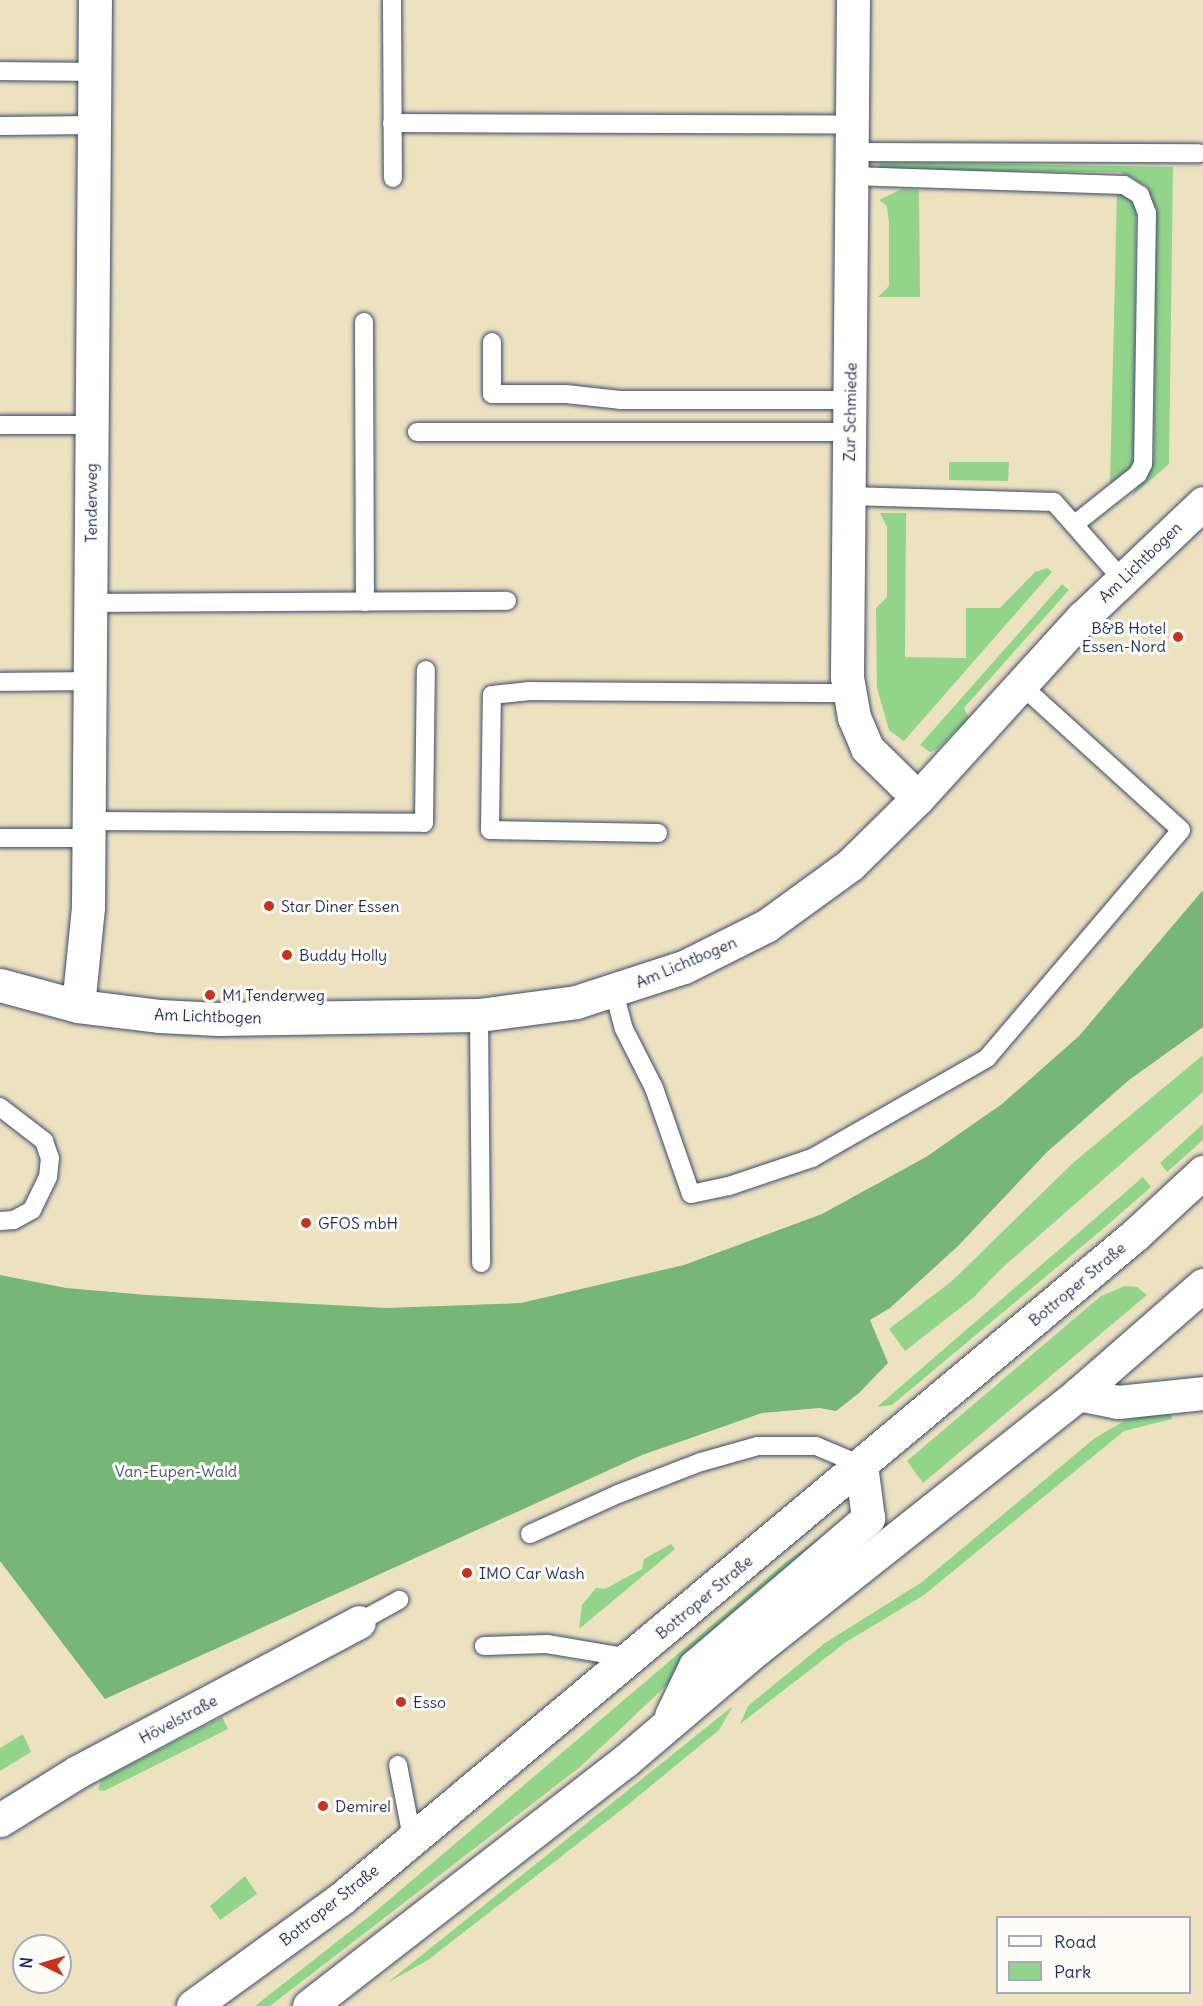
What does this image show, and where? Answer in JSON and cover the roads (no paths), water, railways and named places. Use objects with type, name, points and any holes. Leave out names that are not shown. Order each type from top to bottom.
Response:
[{"type":"street","name":"Tenderweg","points":[[78,1006],[88,907],[95,0]]},
{"type":"street","name":"Zur Schmiede","points":[[853,0],[849,693],[854,717],[872,755],[918,798]]},
{"type":"street","name":"Am Lichtbogen","points":[[2,991],[78,1006],[207,1019],[479,1015],[543,1007],[614,992],[684,967],[784,915],[850,865],[918,798],[1019,683],[1121,578],[1203,503]]},
{"type":"street","name":"Bottroper Straße","points":[[194,2006],[342,1898],[1135,1234],[1203,1172]]},
{"type":"street","points":[[309,2006],[476,1879],[1078,1394],[1203,1285]]},
{"type":"street","points":[[1078,1394],[1118,1402],[1203,1393]]},
{"type":"street","points":[[667,1725],[695,1666],[868,1518],[861,1465]]},
{"type":"street","name":"Hövelstraße","points":[[0,1821],[77,1772],[359,1622]]},
{"type":"lane","points":[[392,0],[393,178]]},
{"type":"lane","points":[[0,70],[94,72]]},
{"type":"lane","points":[[392,123],[851,151],[1199,153]]},
{"type":"lane","points":[[0,126],[94,125]]},
{"type":"lane","points":[[851,151],[1124,185],[1140,195],[1147,213],[1143,464],[1138,474],[1075,524]]},
{"type":"lane","points":[[364,322],[365,602]]},
{"type":"lane","points":[[492,342],[492,393],[566,394],[620,400],[850,416]]},
{"type":"lane","points":[[417,432],[850,416]]},
{"type":"lane","points":[[0,425],[92,425]]},
{"type":"lane","points":[[849,496],[1054,502],[1121,578]]},
{"type":"lane","points":[[90,603],[507,601]]},
{"type":"lane","points":[[0,838],[88,829],[424,823],[426,670]]},
{"type":"lane","points":[[0,682],[90,681]]},
{"type":"lane","points":[[614,992],[624,1029],[654,1088],[691,1194],[729,1186],[812,1158],[987,1058],[1181,830],[1019,683]]},
{"type":"lane","points":[[658,833],[490,830],[492,695],[530,691],[849,693]]},
{"type":"lane","points":[[479,1015],[481,1263]]},
{"type":"lane","points":[[0,1107],[44,1141],[50,1158],[45,1185],[32,1210],[14,1220],[0,1221]]},
{"type":"lane","points":[[530,1534],[612,1496],[701,1462],[758,1446],[816,1446],[861,1465]]},
{"type":"lane","points":[[359,1622],[399,1600]]},
{"type":"lane","points":[[484,1646],[547,1644],[631,1658]]},
{"type":"lane","points":[[398,1765],[412,1838]]},
{"type":"place","name":"B&B Hotel Essen-Nord","points":[[1178,637]]},
{"type":"place","name":"Star Diner Essen","points":[[269,906]]},
{"type":"place","name":"Buddy Holly","points":[[287,955]]},
{"type":"place","name":"M1 Tenderweg","points":[[210,995]]},
{"type":"place","name":"GFOS mbH","points":[[306,1223]]},
{"type":"place","name":"IMO Car Wash","points":[[467,1573]]},
{"type":"place","name":"Esso","points":[[401,1702]]},
{"type":"place","name":"Demirel","points":[[323,1806]]},
{"type":"park label","name":"Van-Eupen-Wald","points":[[176,1471]]}]
